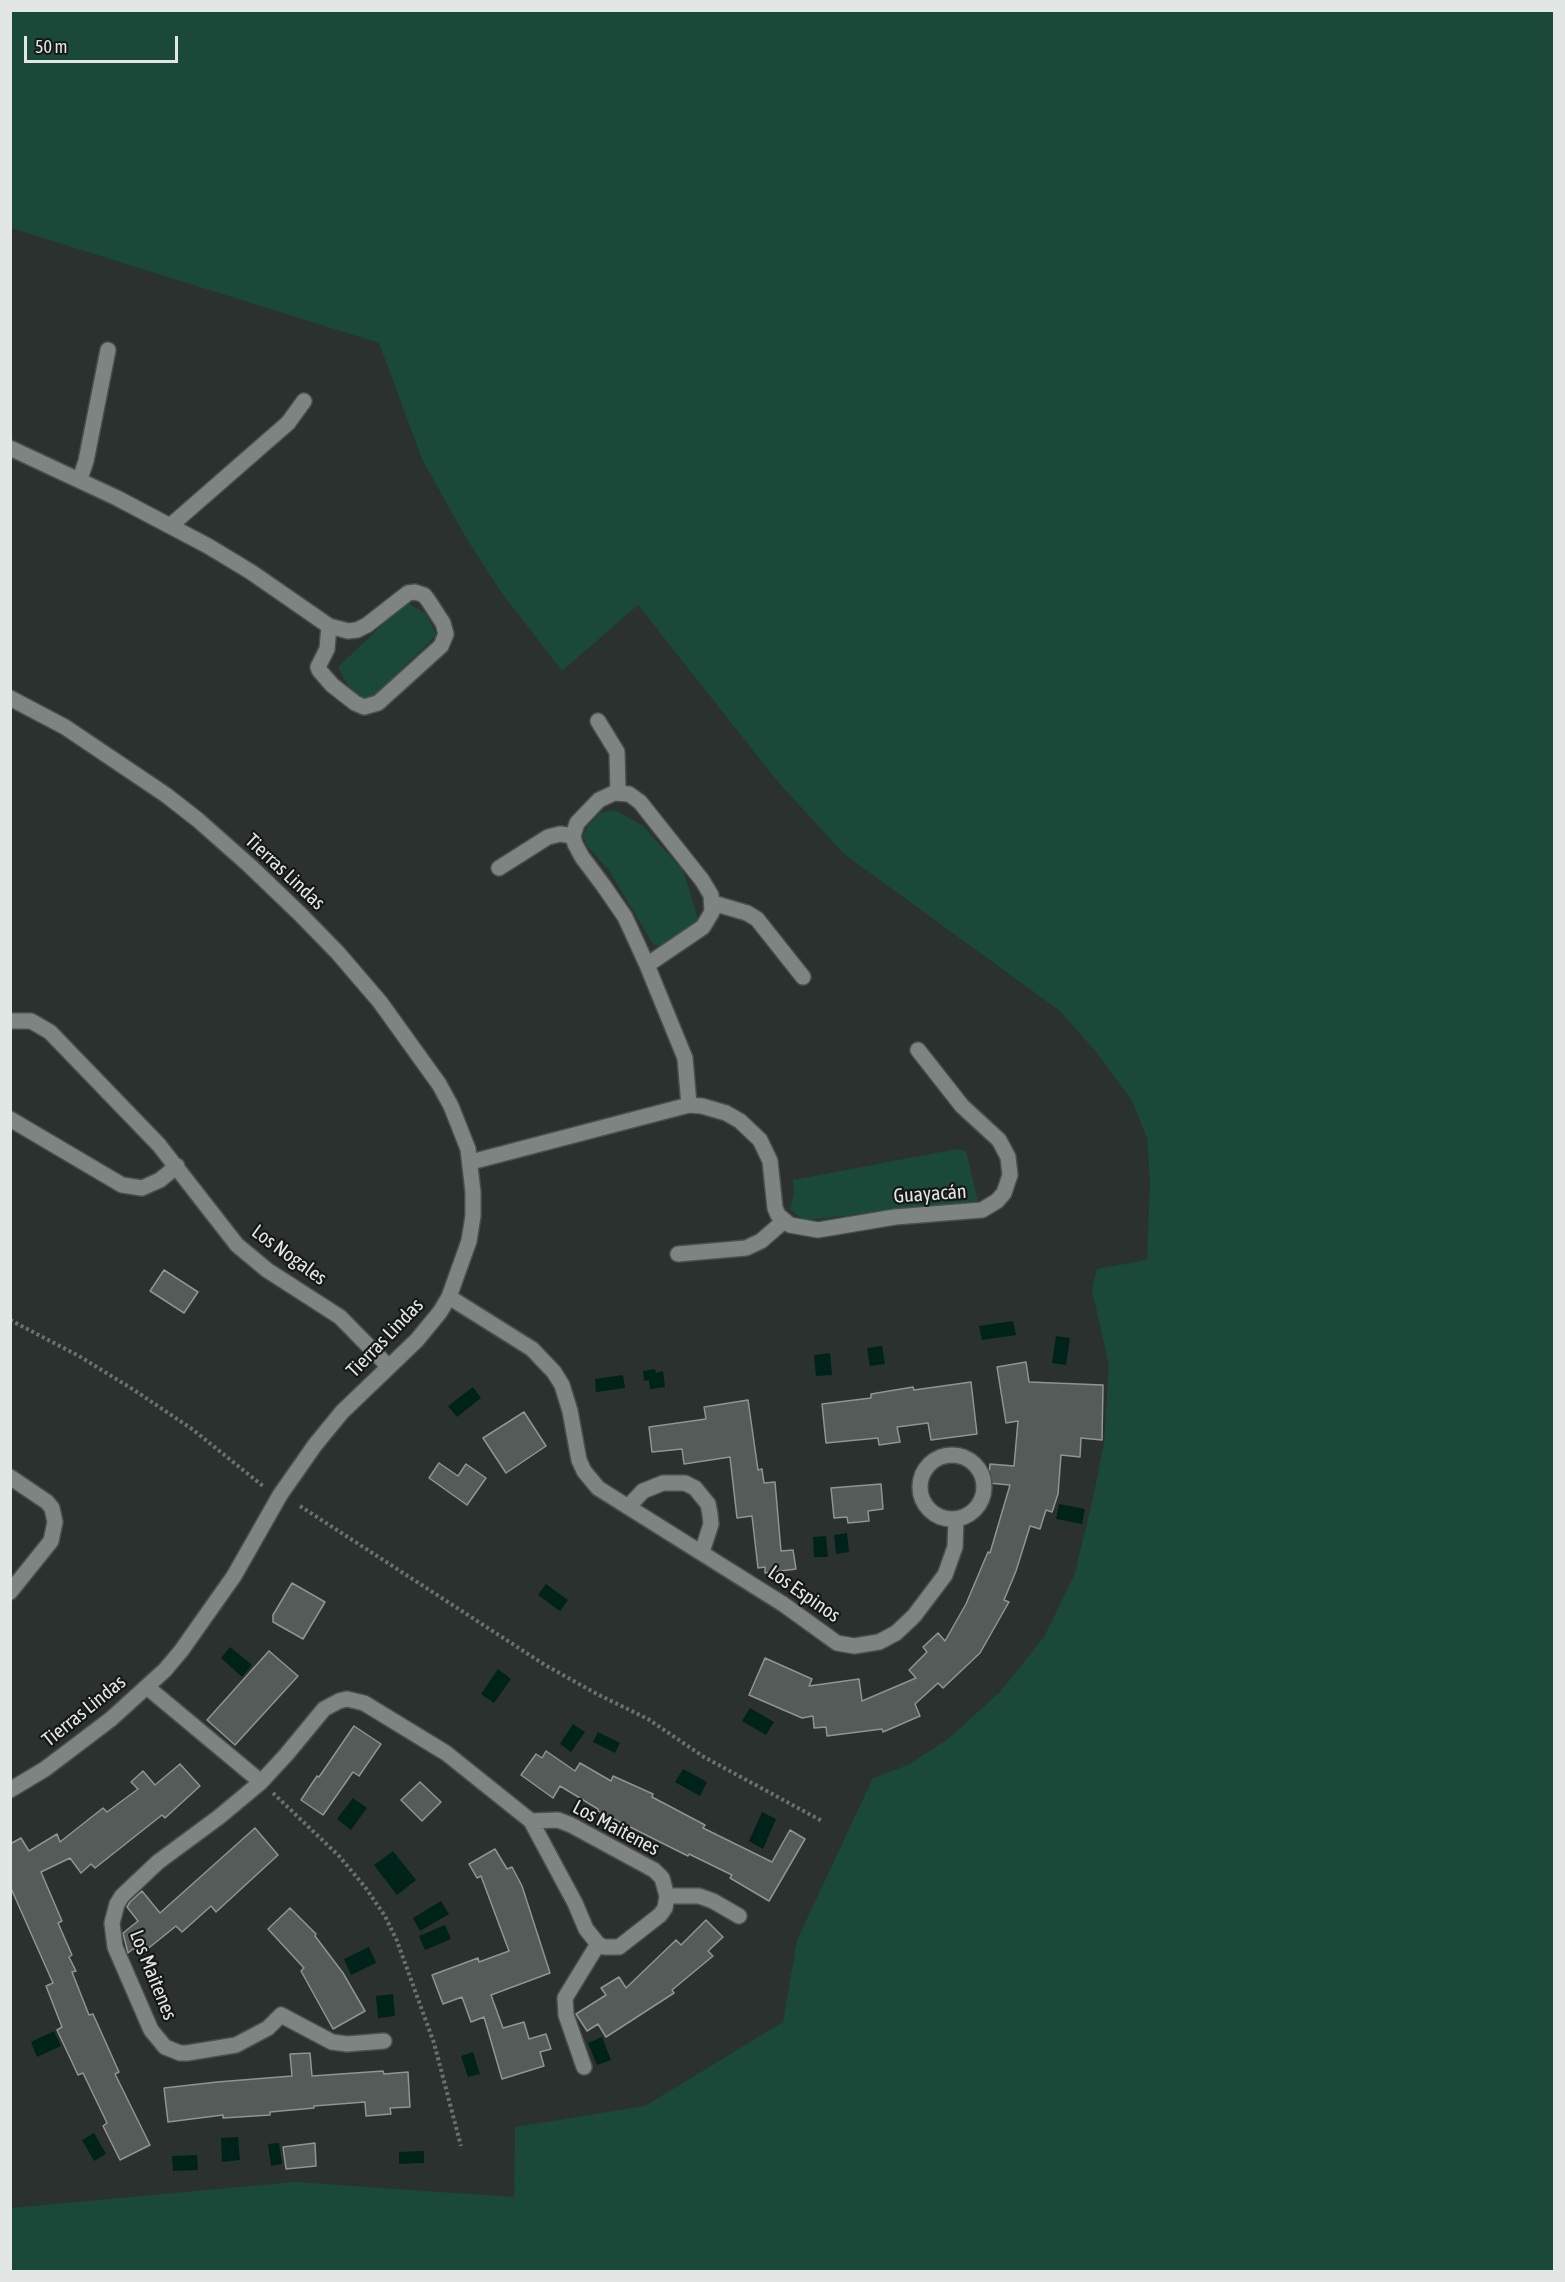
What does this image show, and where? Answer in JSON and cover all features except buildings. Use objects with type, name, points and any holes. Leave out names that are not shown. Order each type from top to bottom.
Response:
[{"type":"street","points":[[80,479],[86,461],[108,350]]},
{"type":"street","points":[[170,526],[288,423],[304,401]]},
{"type":"street","points":[[10,448],[80,479],[170,526],[251,572],[329,626],[348,631],[357,630],[367,625],[408,593],[415,592],[428,600],[443,622],[447,634],[441,646],[378,703],[364,707],[332,685],[319,670],[318,667],[328,644],[329,626]]},
{"type":"street","name":"Tierras Lindas","points":[[10,698],[82,738],[166,795],[198,820],[300,914],[380,1002],[425,1063],[451,1106],[471,1162],[473,1216],[463,1260],[449,1297],[429,1327],[342,1412],[315,1444],[280,1495],[234,1576],[181,1651],[147,1687],[78,1746],[10,1790]]},
{"type":"street","points":[[598,721],[617,752],[618,793]]},
{"type":"street","points":[[647,964],[703,927],[712,912],[713,903],[708,888],[640,802],[629,794],[618,793],[599,800],[577,823],[573,836],[582,857],[625,917],[647,964],[685,1058],[689,1105]]},
{"type":"street","points":[[499,868],[548,837],[560,834],[573,836]]},
{"type":"street","points":[[713,903],[747,913],[757,919],[802,977]]},
{"type":"street","name":"Los Nogales","points":[[10,1022],[31,1021],[50,1032],[177,1166],[226,1233],[251,1259],[340,1317],[389,1367]]},
{"type":"street","name":"Guayacán","points":[[784,1221],[798,1228],[818,1230],[926,1213],[974,1212],[990,1207],[1004,1193],[1010,1175],[1005,1149],[992,1131],[953,1096],[918,1050]]},
{"type":"street","points":[[471,1162],[689,1105],[726,1113],[740,1121],[760,1140],[770,1161],[775,1208],[784,1221],[761,1241],[746,1248],[678,1254]]},
{"type":"street","points":[[10,1119],[122,1185],[142,1188],[177,1166]]},
{"type":"street","name":"Los Espinos","points":[[449,1297],[532,1349],[554,1372],[566,1398],[576,1448],[584,1471],[598,1488],[783,1604],[830,1639],[845,1645],[863,1646],[879,1642],[896,1633],[926,1603],[945,1575],[951,1560],[956,1534],[956,1519]]},
{"type":"street","points":[[944,1455],[963,1456],[972,1461],[983,1476],[984,1495],[980,1504],[974,1512],[956,1519],[947,1519],[932,1512],[926,1505],[920,1489],[924,1472],[929,1464],[944,1455]]},
{"type":"street","points":[[10,1477],[52,1508],[55,1522],[51,1541],[10,1592]]},
{"type":"street","points":[[628,1506],[643,1491],[663,1483],[685,1483],[695,1488],[708,1504],[710,1514],[711,1524],[702,1552]]},
{"type":"street","points":[[147,1687],[261,1782]]},
{"type":"street","name":"Los Maitenes","points":[[384,2041],[347,2044],[332,2042],[281,2016],[260,2032],[236,2045],[207,2051],[180,2053],[165,2047],[151,2030],[115,1947],[112,1923],[117,1904],[122,1896],[158,1862],[219,1817],[261,1782],[324,1708],[339,1701],[356,1700],[364,1703],[446,1753],[531,1821],[575,1903],[586,1929],[598,1944]]},
{"type":"street","name":"Los Maitenes","points":[[531,1821],[558,1820],[571,1825],[654,1870],[662,1878],[667,1896]]},
{"type":"street","points":[[584,2067],[566,2014],[565,1998],[598,1944],[611,1948],[626,1943],[660,1915],[665,1908],[667,1896],[686,1895],[707,1899],[739,1916]]},
{"type":"path","points":[[10,1320],[79,1356],[134,1390],[192,1429],[263,1486]]},
{"type":"path","points":[[300,1506],[545,1665],[648,1719],[704,1757],[822,1821]]},
{"type":"path","points":[[261,1782],[339,1856],[385,1916],[397,1941],[434,2043],[461,2146]]},
{"type":"shaded area","points":[[11,10],[1554,11],[1554,2271],[11,2271],[11,2208],[295,2182],[514,2197],[515,2127],[645,2106],[783,2022],[797,1940],[873,1778],[908,1765],[948,1739],[1001,1691],[1044,1637],[1074,1576],[1104,1443],[1109,1365],[1092,1290],[1097,1269],[1147,1260],[1150,1182],[1147,1138],[1132,1101],[1097,1053],[1060,1011],[844,854],[778,782],[638,605],[562,671],[501,592],[465,536],[422,459],[379,343],[11,228]]},
{"type":"shaded area","points":[[406,602],[425,613],[437,635],[369,700],[351,691],[338,667]]},
{"type":"shaded area","points":[[615,810],[643,826],[683,870],[698,919],[660,947],[653,944],[608,869],[587,846],[583,837],[588,825],[600,813]]},
{"type":"shaded area","points":[[957,1149],[966,1151],[978,1201],[807,1220],[790,1209],[794,1194],[793,1180]]},
{"type":"shaded area","points":[[1013,1321],[1016,1335],[982,1340],[979,1326]]},
{"type":"shaded area","points":[[1056,1336],[1070,1338],[1066,1365],[1052,1363]]},
{"type":"shaded area","points":[[882,1346],[885,1364],[870,1366],[867,1348]]},
{"type":"shaded area","points":[[830,1353],[832,1375],[816,1376],[814,1355]]},
{"type":"shaded area","points":[[655,1369],[656,1373],[663,1371],[665,1387],[650,1389],[649,1380],[644,1381],[643,1371]]},
{"type":"shaded area","points":[[623,1375],[625,1388],[596,1392],[595,1379]]},
{"type":"shaded area","points":[[473,1387],[481,1398],[457,1417],[448,1406]]},
{"type":"shaded area","points":[[1059,1504],[1085,1509],[1082,1524],[1056,1519]]},
{"type":"shaded area","points":[[847,1533],[849,1552],[836,1554],[834,1535]]},
{"type":"shaded area","points":[[826,1536],[828,1557],[814,1557],[813,1537]]},
{"type":"shaded area","points":[[546,1584],[568,1600],[560,1611],[538,1595]]},
{"type":"shaded area","points":[[230,1647],[252,1665],[242,1677],[221,1658]]},
{"type":"shaded area","points":[[498,1669],[511,1679],[494,1703],[481,1694]]},
{"type":"shaded area","points":[[750,1708],[774,1722],[766,1735],[742,1721]]},
{"type":"shaded area","points":[[573,1724],[585,1732],[571,1752],[560,1744]]},
{"type":"shaded area","points":[[598,1732],[620,1743],[615,1753],[593,1742]]},
{"type":"shaded area","points":[[683,1769],[707,1782],[700,1796],[675,1782]]},
{"type":"shaded area","points":[[353,1798],[367,1808],[351,1830],[337,1819]]},
{"type":"shaded area","points":[[762,1812],[776,1819],[763,1849],[749,1841]]},
{"type":"shaded area","points":[[393,1851],[416,1880],[397,1895],[374,1865]]},
{"type":"shaded area","points":[[441,1901],[449,1914],[420,1931],[413,1918]]},
{"type":"shaded area","points":[[445,1925],[451,1939],[425,1950],[419,1936]]},
{"type":"shaded area","points":[[369,1947],[376,1963],[351,1975],[344,1959]]},
{"type":"shaded area","points":[[393,1994],[395,2016],[378,2018],[376,1996]]},
{"type":"shaded area","points":[[54,2031],[61,2046],[37,2057],[31,2042]]},
{"type":"shaded area","points":[[602,2037],[611,2060],[597,2065],[588,2043]]},
{"type":"shaded area","points":[[473,2052],[480,2074],[468,2077],[461,2056]]},
{"type":"shaded area","points":[[94,2133],[106,2154],[94,2161],[82,2140]]},
{"type":"shaded area","points":[[238,2137],[240,2160],[222,2162],[221,2138]]},
{"type":"shaded area","points":[[279,2143],[282,2164],[271,2166],[268,2144]]},
{"type":"shaded area","points":[[424,2151],[424,2163],[399,2164],[399,2152]]},
{"type":"shaded area","points":[[197,2155],[198,2170],[173,2171],[172,2156]]}]
